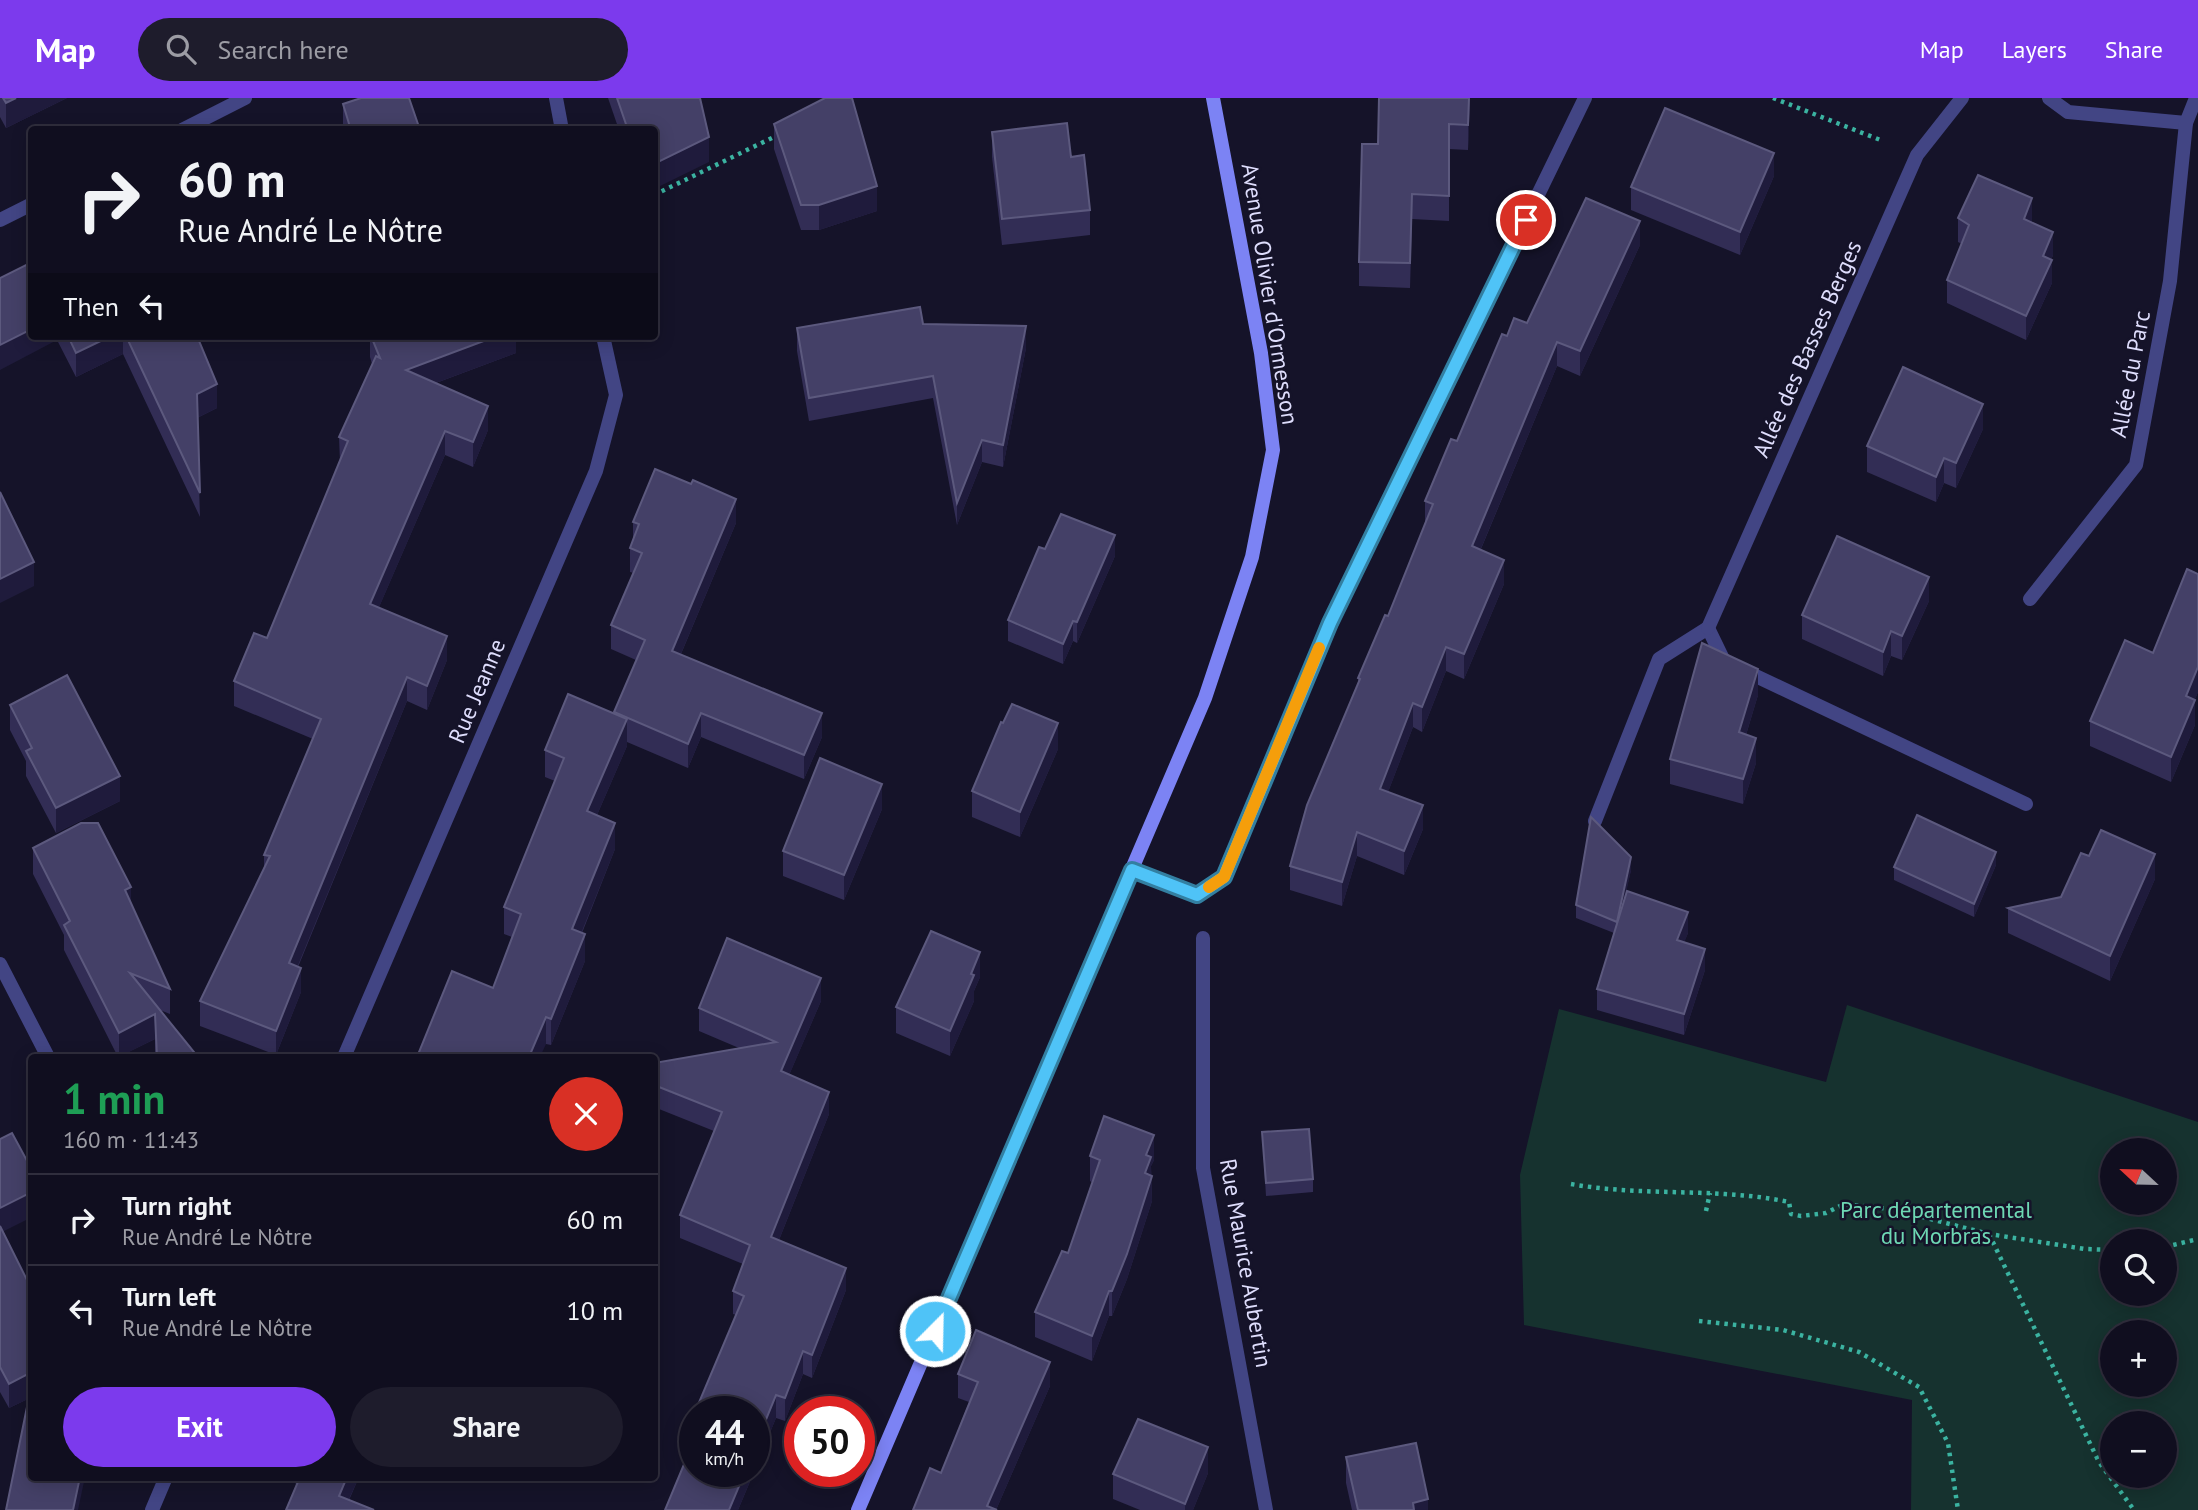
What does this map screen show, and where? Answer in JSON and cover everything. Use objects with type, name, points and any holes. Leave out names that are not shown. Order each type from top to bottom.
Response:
[{"type":"main road","name":"Avenue Olivier d'Ormesson","points":[[858,1510],[1205,698],[1252,557],[1273,450],[1261,353],[1213,98]]},
{"type":"street","points":[[190,126],[246,98]]},
{"type":"street","points":[[556,98],[561,126]]},
{"type":"street","points":[[1132,870],[1197,895],[1224,877],[1330,623],[1585,98]]},
{"type":"street","name":"Allée des Basses Berges","points":[[1709,628],[1917,155],[1962,98]]},
{"type":"street","points":[[2049,98],[2068,112],[2186,123]]},
{"type":"street","name":"Allée du Parc","points":[[2030,598],[2136,465],[2170,281],[2186,123],[2196,98]]},
{"type":"street","points":[[0,220],[28,206]]},
{"type":"street","name":"Rue Jeanne","points":[[345,1054],[596,471],[616,395],[604,340]]},
{"type":"street","points":[[1595,821],[1659,659],[1709,628],[1724,661],[2026,804]]},
{"type":"street","name":"Rue Maurice Aubertin","points":[[1203,938],[1203,1168],[1266,1510]]},
{"type":"street","points":[[0,964],[46,1054]]},
{"type":"street","points":[[152,1510],[164,1481]]},
{"type":"path","points":[[1773,98],[1917,155]]},
{"type":"path","points":[[658,193],[780,135]]},
{"type":"path","points":[[1571,1184],[1619,1191],[1756,1195],[1789,1202],[1791,1214],[1801,1216],[1826,1213],[1844,1204],[1891,1209],[1989,1234],[2100,1250]]},
{"type":"path","points":[[1706,1211],[1710,1193]]},
{"type":"path","points":[[1989,1234],[2099,1462],[2134,1510]]},
{"type":"path","points":[[2177,1244],[2198,1239]]},
{"type":"path","points":[[1699,1321],[1783,1330],[1834,1344],[1859,1352],[1919,1387],[1948,1443],[1958,1510]]},
{"type":"green space","name":"Parc départemental du Morbras","points":[[1847,1005],[2198,1122],[2198,1510],[1911,1510],[1912,1400],[1524,1325],[1520,1175],[1559,1009],[1826,1082]]},
{"type":"building","points":[[3,98],[16,98],[6,103]]},
{"type":"building","points":[[361,98],[409,98],[419,126],[350,126],[343,104]]},
{"type":"building","points":[[617,98],[700,98],[709,137],[658,162],[658,126],[627,126]]},
{"type":"building","points":[[825,98],[852,98],[877,186],[819,205],[801,205],[774,124]]},
{"type":"building","points":[[1379,98],[1469,98],[1468,125],[1449,124],[1449,196],[1412,194],[1410,263],[1359,262],[1362,144],[1378,144]]},
{"type":"building","points":[[1665,108],[1774,153],[1740,232],[1631,187]]},
{"type":"building","points":[[1067,123],[1071,157],[1084,155],[1090,210],[1002,219],[992,132]]},
{"type":"building","points":[[1978,175],[2032,198],[2024,219],[2053,232],[2043,256],[2052,260],[2026,316],[1947,280],[1969,225],[1958,218]]},
{"type":"building","points":[[1586,198],[1640,221],[1580,351],[1557,342],[1472,546],[1504,560],[1464,654],[1446,647],[1422,707],[1413,703],[1380,789],[1423,805],[1404,851],[1357,832],[1342,882],[1290,866],[1307,805],[1433,504],[1425,501],[1451,439],[1457,441],[1502,334],[1507,336],[1514,318],[1527,323]]},
{"type":"building","points":[[28,264],[28,331],[0,345],[0,278]]},
{"type":"building","points":[[920,307],[923,324],[1026,326],[1003,445],[982,440],[957,503],[933,376],[809,398],[797,328]]},
{"type":"building","points":[[70,340],[103,340],[76,353]]},
{"type":"building","points":[[128,340],[199,340],[217,384],[197,394],[200,493]]},
{"type":"building","points":[[373,340],[486,340],[406,370],[488,406],[473,442],[445,431],[370,604],[447,636],[427,686],[407,677],[289,963],[301,968],[276,1031],[200,1001],[270,856],[264,855],[321,719],[234,681],[254,633],[267,638],[348,441],[339,437],[376,356],[380,358]]},
{"type":"building","points":[[1903,367],[1983,404],[1956,463],[1944,458],[1936,477],[1867,446]]},
{"type":"building","points":[[655,469],[691,484],[693,480],[736,499],[672,651],[822,713],[804,755],[701,713],[688,744],[614,712],[645,640],[611,625],[642,553],[630,548],[639,524],[633,522]]},
{"type":"building","points":[[0,492],[34,562],[0,579]]},
{"type":"building","points":[[1061,514],[1115,535],[1077,622],[1073,621],[1063,644],[1008,620],[1039,547],[1045,549]]},
{"type":"building","points":[[1837,536],[1929,577],[1902,636],[1891,631],[1883,652],[1802,615]]},
{"type":"building","points":[[2187,569],[2198,574],[2198,667],[2186,696],[2195,700],[2171,757],[2090,721],[2125,640],[2153,653]]},
{"type":"building","points":[[1702,643],[1758,669],[1739,732],[1756,738],[1743,779],[1670,759]]},
{"type":"building","points":[[67,675],[120,776],[56,808],[26,751],[32,748],[10,705]]},
{"type":"building","points":[[568,694],[627,719],[587,811],[615,823],[572,929],[585,934],[551,1019],[546,1017],[530,1054],[418,1054],[452,971],[493,988],[521,914],[504,907],[564,758],[545,750]]},
{"type":"building","points":[[1012,704],[1058,723],[1020,812],[972,791],[1001,722],[1003,723]]},
{"type":"building","points":[[820,758],[882,784],[844,875],[783,851]]},
{"type":"building","points":[[1917,815],[1996,852],[1974,904],[1894,867]]},
{"type":"building","points":[[1591,817],[1631,857],[1617,922],[1576,905]]},
{"type":"building","points":[[81,823],[98,823],[131,887],[125,890],[170,989],[130,973],[196,1054],[157,1054],[155,1014],[119,1033],[64,925],[70,921],[33,848]]},
{"type":"building","points":[[2101,830],[2155,854],[2110,956],[2008,908],[2061,897],[2081,853],[2089,856]]},
{"type":"building","points":[[1627,891],[1688,912],[1677,940],[1705,949],[1684,1014],[1597,989]]},
{"type":"building","points":[[931,931],[980,952],[971,974],[974,975],[950,1031],[896,1007]]},
{"type":"building","points":[[727,938],[821,978],[781,1071],[829,1092],[771,1237],[846,1268],[812,1355],[803,1351],[786,1396],[776,1395],[770,1410],[770,1396],[702,1396],[744,1296],[733,1291],[750,1245],[680,1215],[722,1112],[658,1087],[658,1062],[776,1042],[699,1008]]},
{"type":"building","points":[[1104,1116],[1154,1135],[1146,1155],[1151,1157],[1145,1173],[1152,1176],[1127,1254],[1092,1336],[1035,1312],[1062,1251],[1068,1253],[1100,1160],[1090,1156]]},
{"type":"building","points":[[1309,1129],[1313,1179],[1266,1183],[1262,1132]]},
{"type":"building","points":[[12,1133],[28,1163],[28,1194],[0,1208],[0,1139]]},
{"type":"building","points":[[0,1226],[28,1282],[28,1374],[9,1384],[0,1367]]},
{"type":"building","points":[[976,1330],[1050,1362],[987,1506],[997,1510],[913,1510],[930,1468],[941,1473],[978,1382],[958,1374]]},
{"type":"building","points":[[28,1407],[28,1481],[79,1481],[73,1510],[6,1510]]},
{"type":"building","points":[[1138,1419],[1208,1447],[1185,1504],[1113,1474]]},
{"type":"building","points":[[1416,1443],[1428,1499],[1413,1503],[1414,1510],[1358,1510],[1346,1457]]},
{"type":"building","points":[[679,1476],[679,1487],[739,1487],[729,1510],[665,1510]]},
{"type":"building","points":[[298,1481],[345,1481],[339,1496],[374,1510],[286,1510]]},
{"type":"slow traffic","points":[[1209,887],[1224,877],[1319,648]]},
{"type":"route","points":[[935,1331],[1132,870],[1197,895],[1224,877],[1330,623],[1526,220]]}]
